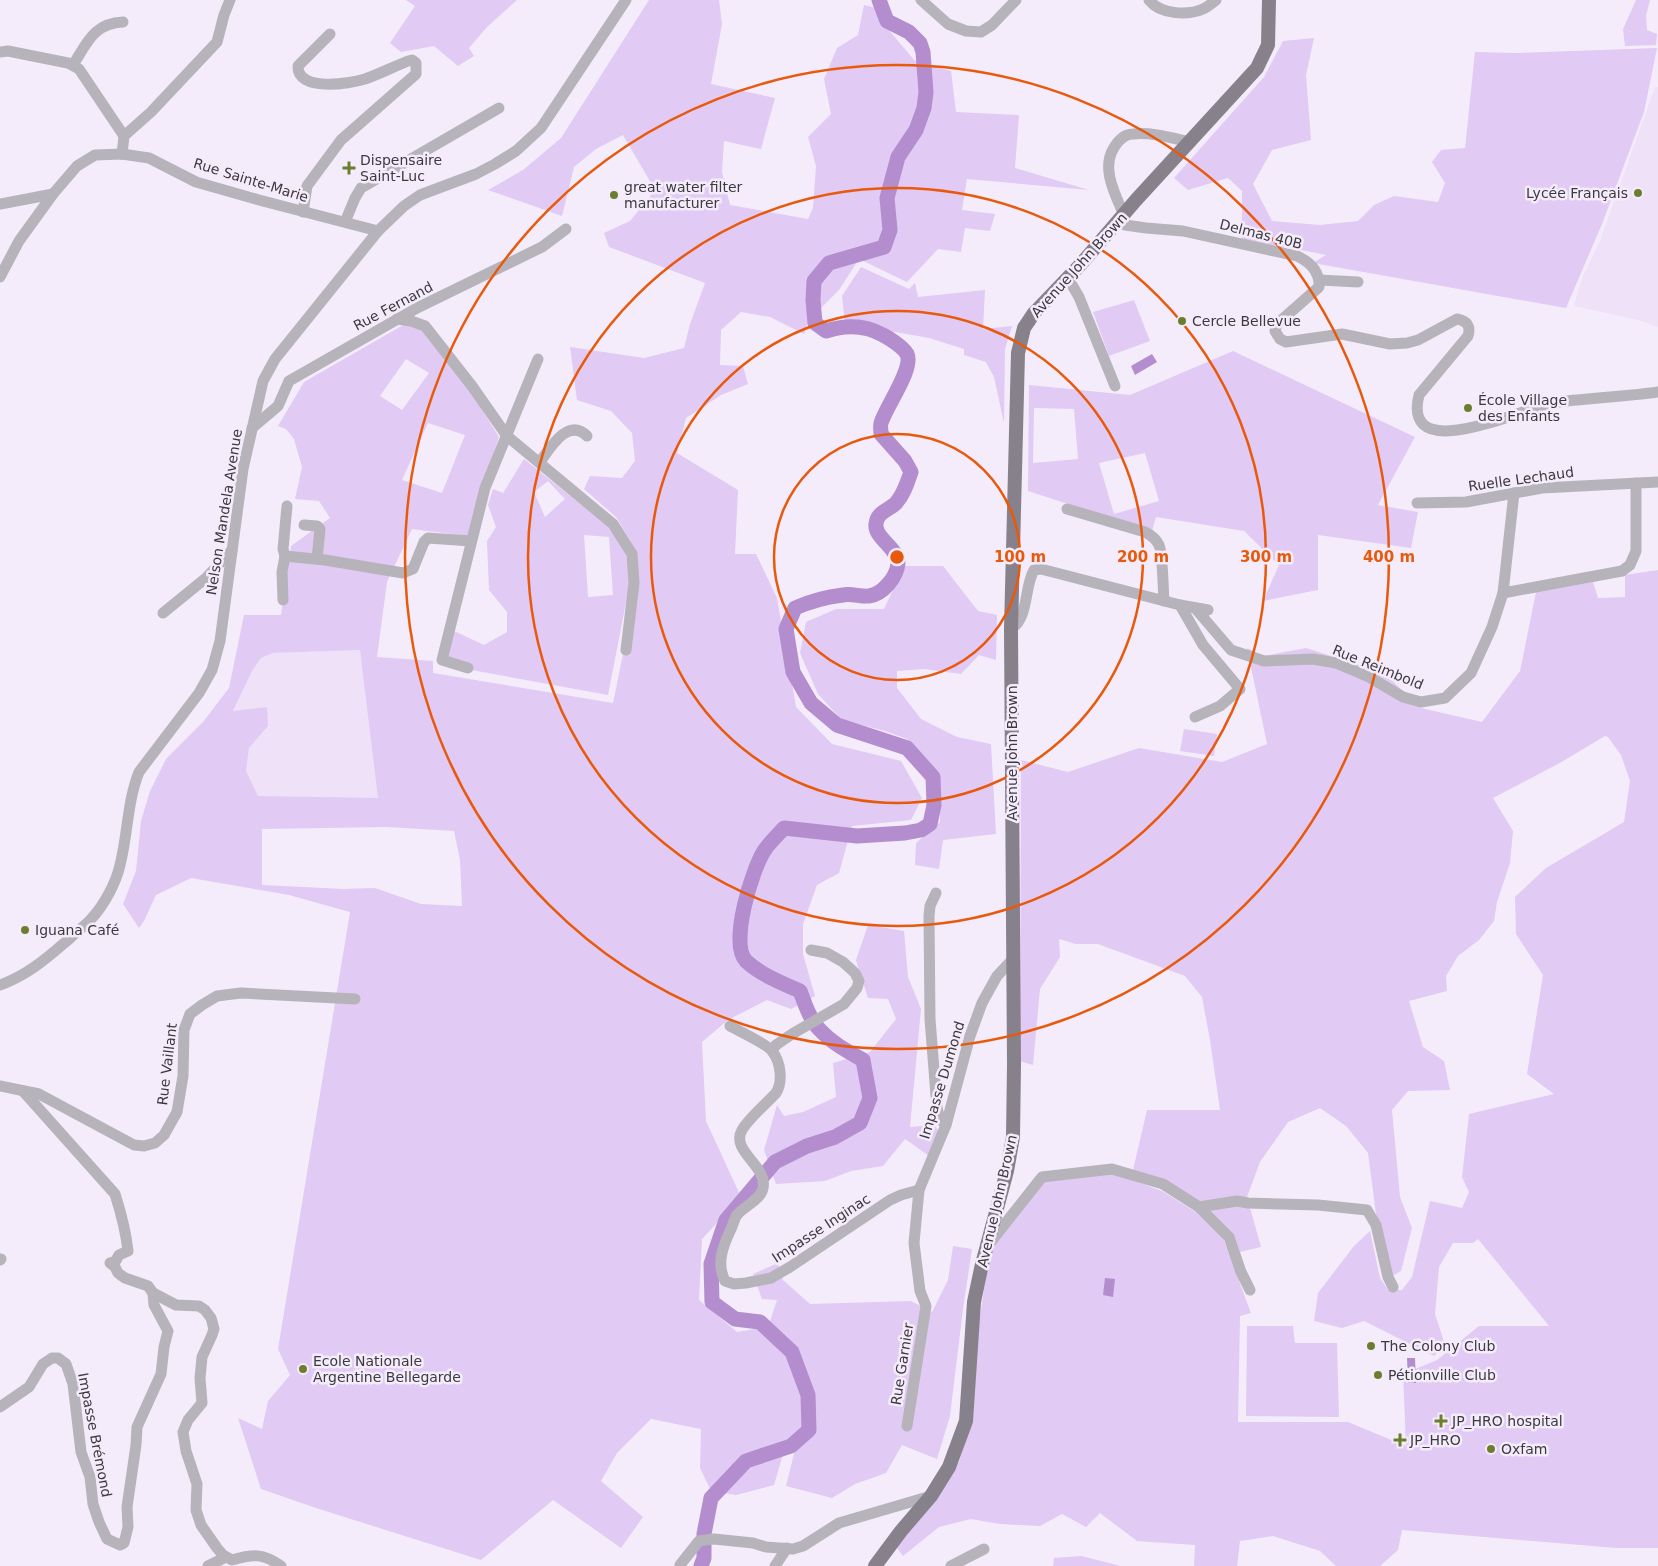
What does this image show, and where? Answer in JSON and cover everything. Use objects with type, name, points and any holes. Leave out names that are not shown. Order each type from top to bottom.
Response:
[{"type":"main road","name":"Avenue John Brown","points":[[875,1566],[901,1531],[931,1496],[949,1467],[966,1421],[974,1302],[1014,1137],[1011,629],[1018,353],[1024,328],[1034,313],[1258,68],[1268,45],[1269,0]]},
{"type":"street","points":[[124,136],[151,112],[212,48],[219,37],[230,0]]},
{"type":"street","name":"Nelson Mandela Avenue","points":[[0,985],[28,972],[54,951],[92,918],[105,900],[120,867],[129,804],[139,772],[199,694],[212,670],[220,641],[243,468],[262,381],[275,359],[378,231],[404,206],[420,195],[476,174],[495,164],[516,151],[541,128],[626,0]]},
{"type":"street","points":[[921,0],[948,24],[966,31],[981,32],[992,25],[1016,0]]},
{"type":"street","points":[[1149,0],[1165,10],[1181,13],[1203,10],[1216,0]]},
{"type":"street","points":[[73,65],[91,36],[106,24],[123,22]]},
{"type":"street","points":[[303,212],[306,186],[341,140],[416,74],[417,69],[416,64],[412,60],[346,84],[311,83],[305,81],[298,70],[298,66],[330,34]]},
{"type":"street","points":[[0,52],[8,51],[73,65],[79,69],[124,136],[122,154]]},
{"type":"street","points":[[345,222],[361,188],[499,108]]},
{"type":"street","points":[[1121,219],[1108,166],[1110,152],[1119,139],[1132,134],[1159,136],[1190,142]]},
{"type":"street","name":"Rue Sainte-Marie","points":[[0,277],[19,241],[53,194],[77,166],[95,156],[122,154],[148,158],[196,182],[378,231]]},
{"type":"street","points":[[0,204],[53,194]]},
{"type":"street","name":"Delmas 40B","points":[[1121,219],[1125,226],[1183,231],[1297,256],[1305,259],[1313,267],[1320,280]]},
{"type":"street","name":"Rue Fernand","points":[[252,428],[278,406],[289,381],[397,319],[542,247],[566,229]]},
{"type":"street","points":[[1068,278],[1079,297],[1115,386]]},
{"type":"street","points":[[1358,282],[1320,280],[1319,287],[1315,292],[1277,324],[1275,331],[1286,342],[1342,334],[1390,344],[1418,340],[1457,319],[1464,320],[1470,330],[1464,342],[1419,395],[1418,414],[1426,426],[1446,432],[1482,425],[1552,403],[1658,392]]},
{"type":"street","points":[[397,319],[425,326],[472,386],[507,436],[614,524],[632,554],[634,583],[626,650]]},
{"type":"street","points":[[468,668],[442,660],[485,488],[538,359]]},
{"type":"street","points":[[540,462],[554,444],[568,431],[579,430],[587,436]]},
{"type":"street","name":"Ruelle Lechaud","points":[[1418,503],[1466,502],[1542,488],[1658,482]]},
{"type":"street","points":[[1503,593],[1622,571],[1630,565],[1636,552],[1636,483]]},
{"type":"street","name":"Rue Reimbold","points":[[1195,608],[1231,650],[1264,662],[1313,659],[1336,663],[1370,677],[1403,697],[1421,702],[1445,698],[1471,672],[1492,627],[1503,593],[1514,493]]},
{"type":"street","points":[[283,600],[282,572],[285,556],[283,550],[287,506]]},
{"type":"street","points":[[1067,509],[1145,532],[1153,537],[1159,545],[1164,601]]},
{"type":"street","points":[[304,524],[317,526],[320,530],[317,559]]},
{"type":"street","points":[[285,556],[317,559],[403,573],[413,569],[424,542],[428,538],[471,541]]},
{"type":"street","points":[[163,614],[206,578],[232,550]]},
{"type":"street","points":[[1011,629],[1018,625],[1023,612],[1030,576],[1034,570],[1041,569],[1180,605],[1208,610]]},
{"type":"street","points":[[1180,605],[1203,645],[1240,689],[1220,706],[1195,717]]},
{"type":"street","points":[[936,893],[930,906],[929,916],[931,1029],[937,1108],[940,1119],[946,1125]]},
{"type":"street","points":[[730,1026],[772,1050],[784,1040],[844,1004],[857,988],[859,981],[855,973],[836,957],[811,950]]},
{"type":"street","name":"Impasse Dumond","points":[[926,1306],[920,1291],[914,1243],[919,1190],[946,1125],[970,1036],[982,1003],[997,976],[1013,959]]},
{"type":"street","name":"Rue Vaillant","points":[[0,1086],[39,1094],[134,1145],[144,1146],[155,1143],[164,1135],[177,1112],[183,1076],[184,1030],[190,1014],[202,1004],[217,996],[241,993],[355,999]]},
{"type":"street","name":"Impasse Inginac","points":[[772,1050],[779,1066],[780,1087],[743,1128],[739,1136],[740,1144],[762,1177],[763,1190],[737,1216],[724,1243],[720,1261],[721,1272],[725,1280],[734,1284],[771,1278],[890,1200],[919,1190]]},
{"type":"street","points":[[23,1091],[115,1194],[128,1251],[118,1254],[115,1262],[110,1262],[118,1273],[125,1278],[148,1286],[153,1294],[176,1305],[199,1306],[206,1310],[211,1318],[214,1329],[202,1357],[200,1378],[202,1403],[188,1420],[182,1432],[197,1484],[196,1510],[201,1525],[226,1557],[232,1560],[250,1554],[263,1556],[282,1566]]},
{"type":"street","points":[[986,1248],[1042,1177],[1128,1169],[1163,1184],[1199,1207],[1229,1236],[1241,1272],[1250,1290]]},
{"type":"street","points":[[1199,1207],[1237,1201],[1318,1205],[1367,1210],[1376,1225],[1388,1277],[1393,1287]]},
{"type":"street","name":"Impasse Brémond","points":[[0,1407],[29,1387],[43,1364],[52,1358],[58,1358],[66,1364],[73,1384],[81,1452],[90,1477],[93,1504],[107,1539],[120,1545],[124,1543],[128,1527],[127,1506],[137,1427],[161,1374],[168,1331],[154,1306],[153,1294]]},
{"type":"street","name":"Rue Garnier","points":[[907,1426],[926,1306]]},
{"type":"street","points":[[680,1565],[699,1541],[714,1539],[753,1543],[766,1547],[793,1548],[803,1546],[839,1523],[931,1496]]},
{"type":"street","points":[[775,1566],[787,1548]]},
{"type":"street","points":[[952,1566],[984,1549]]},
{"type":"street","points":[[208,1566],[226,1557]]},
{"type":"shaded area","points":[[406,0],[517,0],[487,27],[469,48],[474,56],[458,66],[434,46],[401,52],[390,43],[415,6]]},
{"type":"shaded area","points":[[649,0],[719,0],[722,24],[711,84],[775,98],[761,149],[724,141],[722,172],[730,205],[808,219],[813,208],[816,166],[808,137],[831,114],[824,79],[837,48],[858,35],[864,5],[876,8],[882,22],[915,61],[951,71],[956,112],[1019,115],[1015,168],[1089,190],[967,179],[962,210],[995,214],[990,231],[965,228],[961,252],[938,249],[907,282],[859,259],[839,290],[810,319],[804,334],[770,317],[741,312],[721,330],[720,365],[743,366],[748,384],[721,395],[686,418],[677,453],[738,490],[735,554],[756,554],[777,598],[796,707],[832,744],[901,761],[922,798],[911,820],[852,826],[839,873],[817,885],[803,924],[803,954],[815,996],[791,1009],[767,1000],[728,1020],[702,1042],[706,1121],[741,1197],[702,1239],[699,1300],[737,1332],[760,1328],[789,1354],[803,1395],[803,1429],[785,1447],[774,1485],[736,1495],[711,1491],[700,1468],[701,1429],[651,1419],[617,1453],[601,1481],[643,1517],[621,1548],[553,1500],[481,1560],[261,1489],[238,1418],[262,1429],[268,1401],[290,1375],[278,1349],[350,912],[289,895],[191,878],[156,895],[139,928],[123,904],[136,871],[141,821],[150,791],[166,759],[203,722],[229,688],[244,615],[281,615],[291,546],[330,518],[319,501],[295,499],[302,467],[294,439],[286,429],[278,426],[304,382],[405,324],[427,327],[448,346],[461,376],[499,437],[468,536],[412,529],[387,582],[377,657],[433,661],[433,673],[613,703],[638,581],[634,547],[616,517],[584,489],[590,476],[622,478],[635,461],[632,433],[611,411],[577,400],[570,347],[644,358],[684,348],[690,324],[705,283],[609,247],[604,233],[630,221],[655,190],[623,135],[596,149],[574,167],[562,216],[488,190],[523,170],[561,138]],"holes":[[[406,359],[429,373],[402,410],[380,396]],[[428,423],[465,435],[442,493],[402,480]],[[360,650],[378,798],[258,796],[246,771],[249,748],[268,726],[267,707],[233,711],[253,669],[261,658],[273,653]],[[387,827],[454,831],[460,860],[462,906],[421,904],[375,888],[344,889],[262,885],[262,829]]]},
{"type":"shaded area","points":[[1636,0],[1650,0],[1646,16],[1647,30],[1657,34],[1656,45],[1625,46],[1623,29]]},
{"type":"shaded area","points":[[1314,38],[1306,75],[1311,140],[1272,150],[1253,184],[1272,221],[1320,225],[1358,221],[1374,205],[1394,196],[1438,202],[1445,183],[1432,162],[1441,150],[1465,148],[1475,52],[1516,53],[1657,48],[1644,112],[1602,224],[1566,308],[1313,263],[1326,255],[1242,241],[1242,191],[1228,178],[1188,190],[1174,178],[1264,77],[1283,41]]},
{"type":"shaded area","name":"Lycée Français","points":[[1655,87],[1658,87],[1658,327],[1638,320],[1574,306],[1582,278],[1600,241]]},
{"type":"shaded area","points":[[861,267],[909,289],[915,283],[918,297],[985,290],[983,329],[1012,326],[1005,349],[1004,423],[994,377],[986,362],[964,355],[964,349],[929,338],[845,323],[842,296]]},
{"type":"shaded area","points":[[1134,300],[1150,341],[1109,356],[1093,312]]},
{"type":"shaded area","points":[[1233,351],[1415,437],[1378,505],[1418,512],[1411,548],[1318,535],[1318,590],[1263,601],[1279,565],[1244,531],[1156,517],[1152,531],[1028,491],[1029,385],[1130,395]],"holes":[[[1034,408],[1074,409],[1078,459],[1033,463]],[[1145,453],[1159,501],[1114,514],[1099,463]]]},
{"type":"shaded area","points":[[1152,354],[1157,362],[1135,375],[1131,366]]},
{"type":"shaded area","points":[[524,459],[608,526],[626,552],[630,582],[608,695],[444,665],[452,630],[484,645],[507,632],[507,612],[489,590],[487,541],[496,527],[488,505],[493,489],[503,493]],"holes":[[[548,481],[565,499],[545,517],[534,492]],[[584,535],[609,537],[613,595],[588,597]]]},
{"type":"shaded area","points":[[904,566],[943,566],[978,611],[997,615],[996,660],[979,655],[961,674],[924,669],[897,671],[897,688],[921,719],[957,737],[991,744],[996,834],[943,840],[939,869],[915,865],[916,843],[940,822],[939,773],[907,739],[885,731],[842,720],[818,694],[800,653],[806,622],[836,609],[884,609]]},
{"type":"shaded area","points":[[1658,570],[1658,1548],[1616,1548],[1402,1530],[1398,1550],[1380,1566],[1336,1566],[1320,1551],[1273,1536],[1240,1541],[1237,1566],[1194,1566],[1195,1545],[1137,1541],[1100,1513],[1086,1527],[1062,1514],[1040,1526],[1000,1524],[971,1519],[939,1527],[903,1556],[897,1548],[959,1462],[970,1426],[975,1348],[990,1252],[1043,1178],[1113,1173],[1162,1191],[1197,1213],[1223,1238],[1251,1313],[1240,1316],[1238,1422],[1348,1422],[1406,1446],[1403,1374],[1437,1360],[1479,1326],[1549,1326],[1478,1239],[1473,1243],[1453,1243],[1439,1267],[1435,1314],[1445,1345],[1434,1356],[1364,1321],[1342,1328],[1314,1321],[1318,1293],[1354,1246],[1370,1231],[1380,1278],[1388,1290],[1402,1290],[1412,1277],[1430,1201],[1462,1208],[1469,1192],[1462,1177],[1469,1114],[1554,1094],[1527,1074],[1543,975],[1516,934],[1515,897],[1546,868],[1624,822],[1630,781],[1621,755],[1608,737],[1605,736],[1558,764],[1493,798],[1513,831],[1510,863],[1497,902],[1494,921],[1479,940],[1458,956],[1446,976],[1447,991],[1409,1001],[1423,1047],[1444,1061],[1450,1090],[1408,1091],[1392,1110],[1400,1197],[1412,1228],[1401,1271],[1392,1276],[1376,1214],[1368,1153],[1346,1126],[1320,1108],[1288,1122],[1260,1162],[1247,1197],[1261,1247],[1240,1252],[1233,1233],[1209,1209],[1133,1170],[1147,1110],[1220,1110],[1202,997],[1185,976],[1098,944],[1076,944],[1059,939],[1060,957],[1040,989],[1033,1065],[1020,1061],[1021,760],[1068,772],[1139,748],[1222,762],[1267,744],[1247,648],[1264,656],[1306,648],[1384,673],[1421,708],[1482,722],[1520,671],[1536,592],[1593,582],[1598,598],[1625,597],[1625,575]]},
{"type":"shaded area","points":[[360,650],[379,799],[258,796],[246,771],[249,748],[268,726],[266,707],[233,712],[253,669],[261,658],[273,653]]},
{"type":"shaded area","points":[[1184,729],[1217,734],[1214,756],[1180,751]]},
{"type":"shaded area","points":[[868,925],[904,931],[908,977],[921,1009],[910,1127],[934,1125],[939,1131],[929,1156],[905,1139],[883,1166],[851,1171],[825,1181],[776,1184],[764,1150],[777,1105],[784,1116],[803,1112],[836,1097],[833,1063],[870,1052],[896,1019],[888,999],[868,998],[856,960]]},
{"type":"shaded area","points":[[953,1246],[972,1249],[950,1416],[937,1459],[902,1445],[886,1473],[855,1484],[832,1498],[786,1486],[795,1450],[811,1434],[810,1393],[791,1346],[769,1324],[777,1300],[762,1299],[753,1274],[778,1263],[783,1280],[810,1304],[911,1301],[932,1312],[948,1280]]},
{"type":"shaded area","points":[[1105,1278],[1115,1279],[1113,1297],[1103,1295]]},
{"type":"shaded area","points":[[1247,1326],[1293,1326],[1295,1343],[1337,1343],[1339,1417],[1246,1416]]},
{"type":"shaded area","points":[[1407,1358],[1415,1358],[1416,1383],[1408,1383]]},
{"type":"shaded area","points":[[1081,1556],[1121,1566],[1053,1566],[1054,1558]]},
{"type":"waterway","points":[[701,1566],[704,1558],[704,1534],[711,1498],[746,1461],[791,1446],[809,1430],[808,1395],[792,1352],[760,1322],[735,1319],[712,1302],[711,1264],[726,1220],[775,1162],[807,1146],[835,1137],[860,1123],[870,1098],[863,1060],[835,1043],[816,1026],[800,991],[765,975],[746,961],[741,952],[740,939],[744,907],[749,890],[764,851],[784,828],[857,836],[905,833],[921,830],[930,824],[934,805],[933,777],[907,748],[837,725],[811,703],[793,672],[786,629],[795,608],[813,601],[846,595],[874,595],[892,579],[898,563],[894,553],[876,529],[876,524],[881,514],[899,500],[911,472],[905,461],[881,434],[881,423],[907,369],[907,354],[892,340],[869,329],[848,327],[826,331],[815,323],[813,300],[814,281],[829,263],[884,247],[890,230],[887,198],[898,157],[916,130],[924,108],[926,92],[923,52],[920,43],[909,32],[887,21],[879,0]]},
{"type":"place","name":"Dispensaire Saint-Luc","points":[[349,168]]},
{"type":"place","name":"Lycée Français","points":[[1638,193]]},
{"type":"place","name":"great water filter manufacturer","points":[[614,195]]},
{"type":"place","name":"Cercle Bellevue","points":[[1182,321]]},
{"type":"place","name":"École Village des Enfants","points":[[1468,408]]},
{"type":"place","name":"Iguana Café","points":[[25,930]]},
{"type":"place","name":"The Colony Club","points":[[1371,1346]]},
{"type":"place","name":"Ecole Nationale Argentine Bellegarde","points":[[303,1369]]},
{"type":"place","name":"Pétionville Club","points":[[1378,1375]]},
{"type":"place","name":"JP_HRO hospital","points":[[1441,1421]]},
{"type":"place","name":"JP_HRO","points":[[1400,1440]]},
{"type":"place","name":"Oxfam","points":[[1491,1449]]}]
